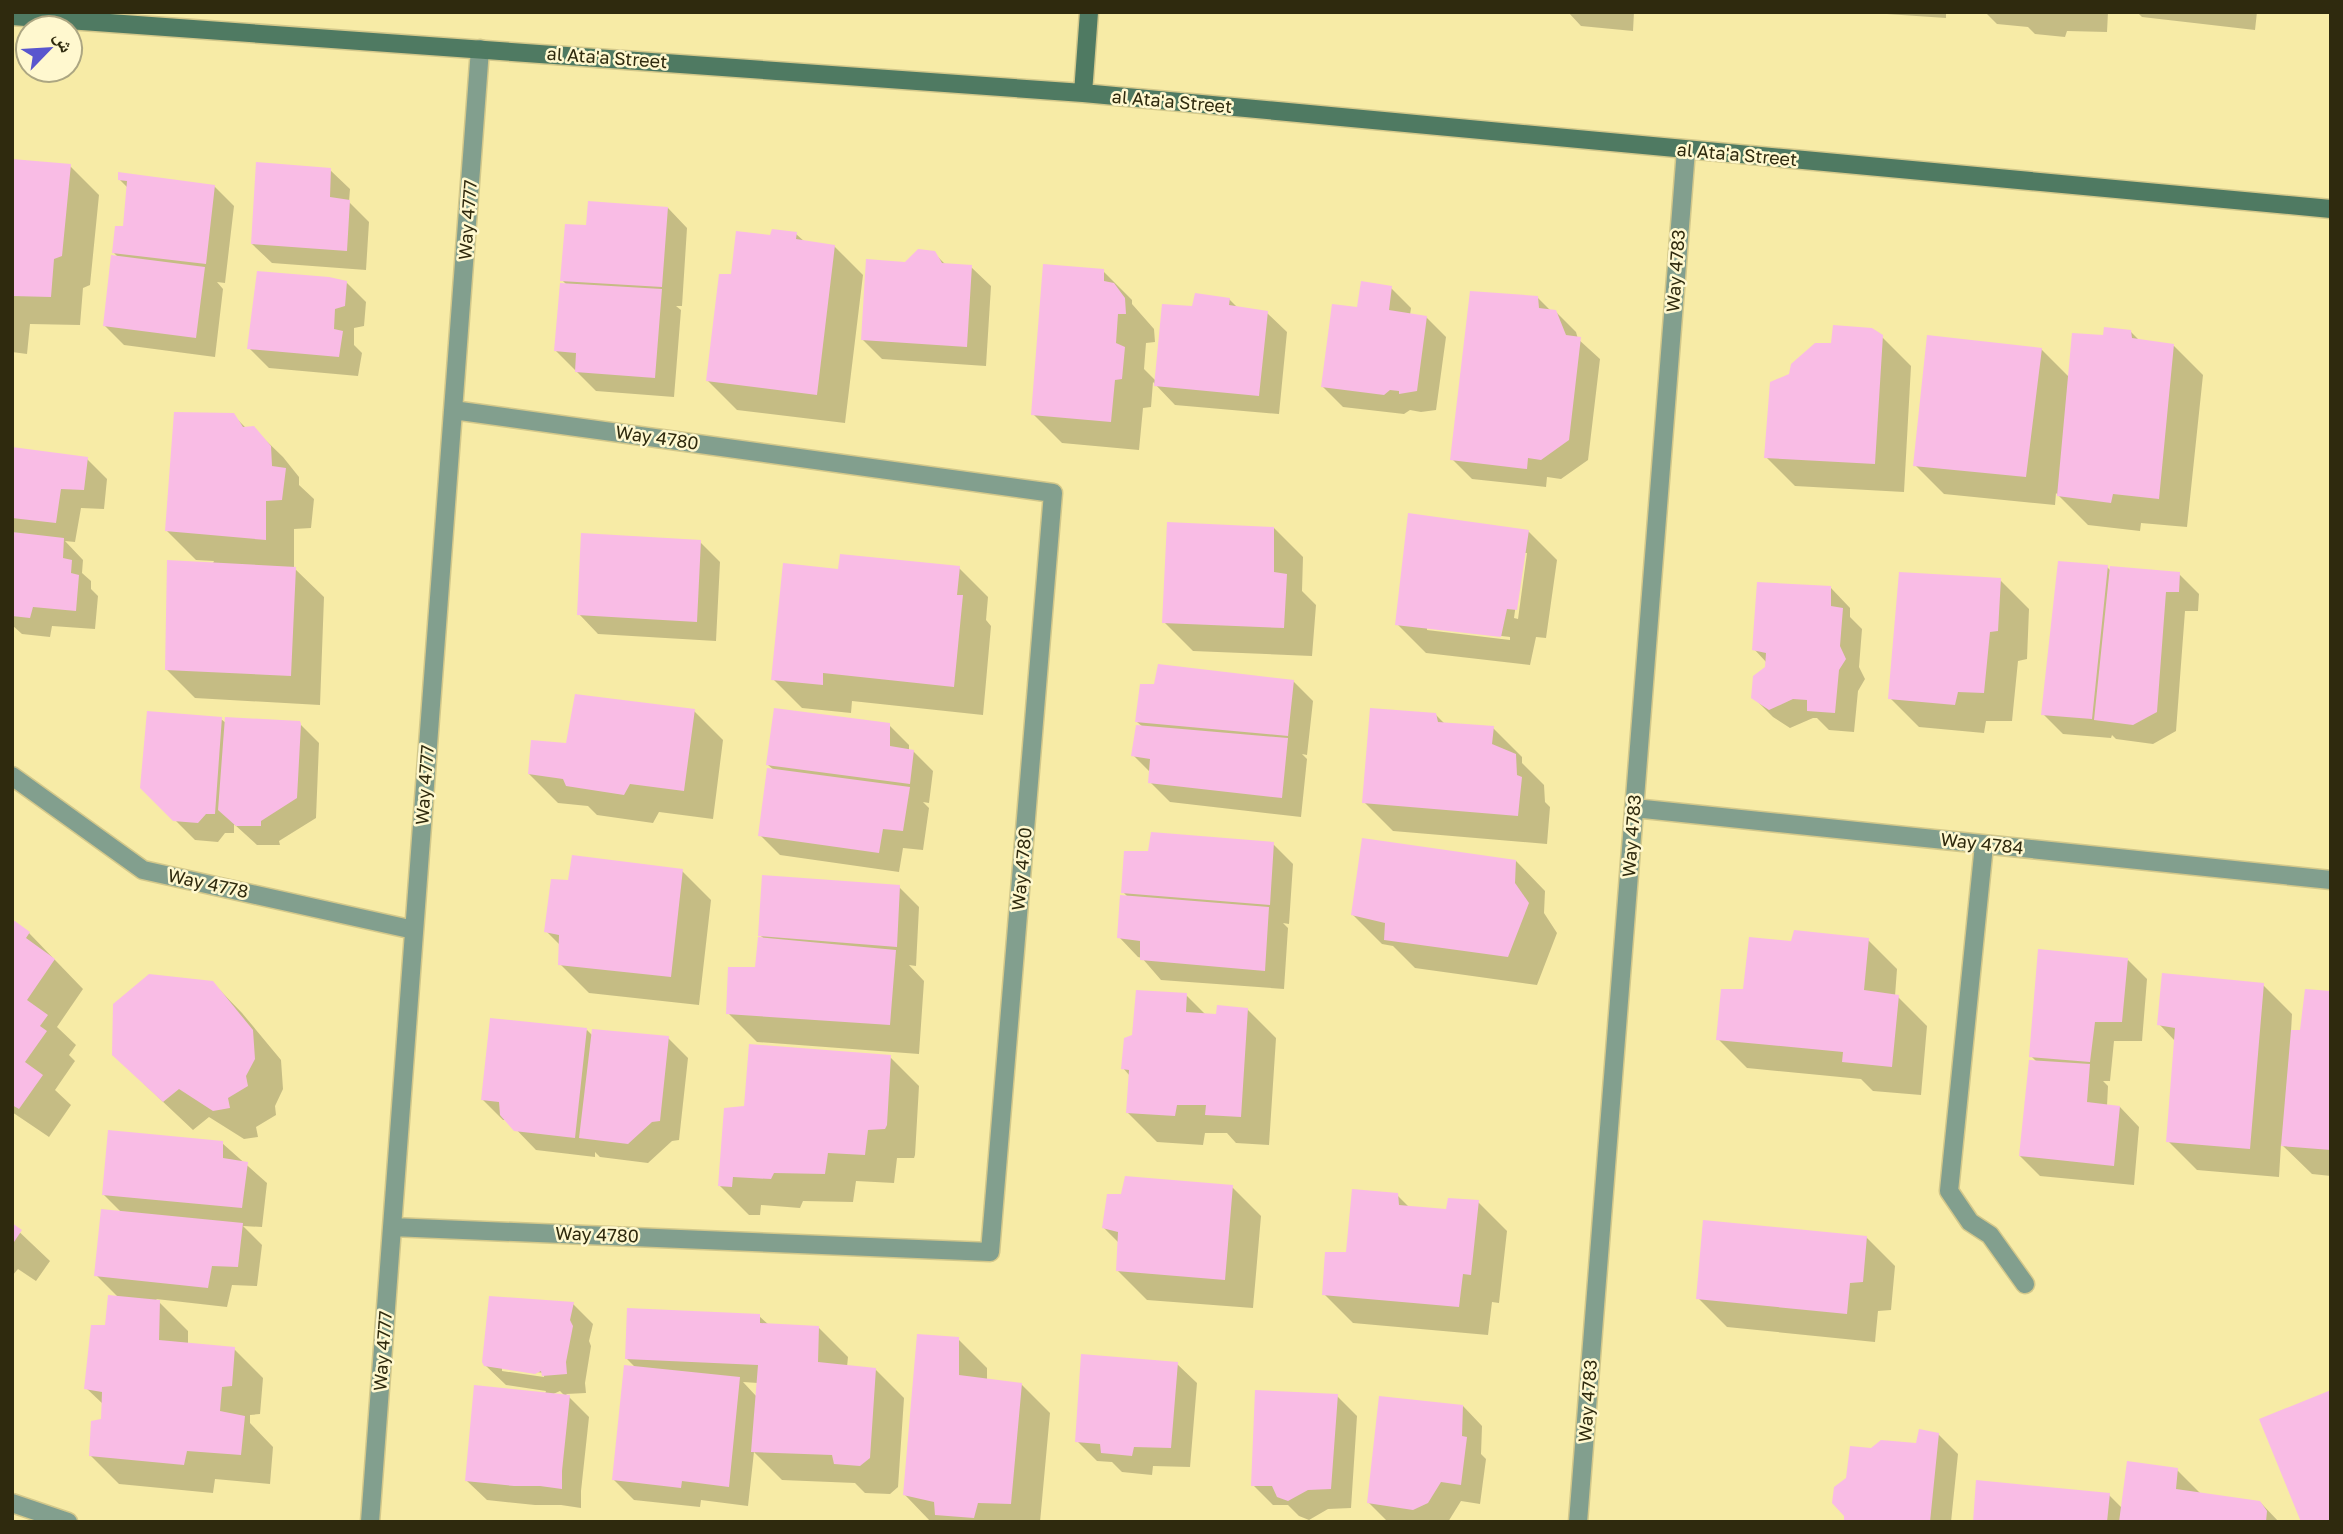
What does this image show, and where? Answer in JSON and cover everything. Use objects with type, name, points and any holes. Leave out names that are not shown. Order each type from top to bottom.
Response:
[{"type":"street","points":[[1083,93],[1089,12]]},
{"type":"street","name":"al Ata'a Street","points":[[12,16],[1083,93],[2331,209]]},
{"type":"street","name":"Way 4777","points":[[370,1522],[480,49]]},
{"type":"street","name":"Way 4783","points":[[1578,1522],[1686,150]]},
{"type":"street","name":"Way 4780","points":[[392,1227],[990,1252],[1053,493],[453,410]]},
{"type":"street","name":"Way 4778","points":[[19,780],[143,870],[414,930]]},
{"type":"street","name":"Way 4784","points":[[1634,808],[2331,880]]},
{"type":"street","points":[[1984,845],[1949,1191],[1970,1222],[1990,1235],[2025,1284]]},
{"type":"street","points":[[12,1503],[68,1522]]},
{"type":"building","points":[[12,159],[71,164],[62,256],[54,259],[51,297],[12,296]]},
{"type":"building","points":[[256,162],[331,168],[330,197],[350,200],[347,251],[251,244]]},
{"type":"building","points":[[118,172],[215,185],[206,264],[112,253],[115,226],[123,226],[127,181],[118,180]]},
{"type":"building","points":[[588,201],[668,207],[662,287],[560,281],[565,224],[586,225]]},
{"type":"building","points":[[772,229],[797,232],[796,239],[835,245],[817,395],[706,381],[719,274],[731,274],[736,231],[770,235]]},
{"type":"building","points":[[918,249],[935,251],[942,263],[972,265],[967,347],[861,340],[866,259],[905,262]]},
{"type":"building","points":[[111,255],[205,267],[196,338],[103,326]]},
{"type":"building","points":[[1043,264],[1104,269],[1104,281],[1114,283],[1125,298],[1126,314],[1118,314],[1116,343],[1125,347],[1122,379],[1115,380],[1111,422],[1031,415]]},
{"type":"building","points":[[257,271],[347,281],[345,306],[335,309],[334,329],[343,331],[339,357],[247,349]]},
{"type":"building","points":[[1361,281],[1392,286],[1389,310],[1427,316],[1417,391],[1399,394],[1399,391],[1390,390],[1384,395],[1321,387],[1332,304],[1357,307]]},
{"type":"building","points":[[560,283],[662,289],[655,378],[575,372],[576,353],[554,351]]},
{"type":"building","points":[[1470,291],[1538,296],[1539,308],[1556,310],[1566,335],[1581,337],[1569,440],[1541,460],[1528,458],[1527,469],[1450,460]]},
{"type":"building","points":[[1195,293],[1230,298],[1229,305],[1268,311],[1259,396],[1154,386],[1162,304],[1192,306]]},
{"type":"building","points":[[1833,325],[1872,328],[1883,335],[1875,464],[1764,458],[1770,382],[1789,374],[1791,364],[1815,343],[1831,343]]},
{"type":"building","points":[[2104,327],[2131,330],[2132,338],[2174,344],[2159,499],[2113,494],[2111,503],[2057,496],[2072,333],[2103,335]]},
{"type":"building","points":[[1927,335],[2042,348],[2026,477],[1913,466]]},
{"type":"building","points":[[174,412],[234,413],[243,427],[254,426],[271,446],[272,466],[286,468],[282,500],[266,501],[266,540],[165,531]]},
{"type":"building","points":[[12,447],[88,457],[84,490],[61,489],[56,523],[12,518]]},
{"type":"building","points":[[1408,513],[1529,530],[1517,610],[1507,609],[1501,637],[1395,625]]},
{"type":"building","points":[[1167,522],[1274,527],[1274,572],[1287,574],[1284,628],[1162,623]]},
{"type":"building","points":[[12,532],[64,538],[63,558],[72,560],[71,573],[79,575],[76,611],[33,607],[30,618],[12,616]]},
{"type":"building","points":[[581,533],[701,540],[697,622],[577,615]]},
{"type":"building","points":[[840,554],[960,566],[957,595],[963,595],[954,687],[823,673],[823,685],[771,680],[783,563],[838,569]]},
{"type":"building","points":[[167,560],[296,567],[291,676],[165,670]]},
{"type":"building","points":[[2058,561],[2108,565],[2092,719],[2041,715]]},
{"type":"building","points":[[2110,566],[2180,572],[2179,592],[2166,592],[2157,712],[2133,725],[2094,720]]},
{"type":"building","points":[[1899,572],[2001,578],[1998,631],[1990,632],[1984,693],[1958,692],[1955,705],[1888,699]]},
{"type":"building","points":[[1757,582],[1831,586],[1831,606],[1843,608],[1840,646],[1846,659],[1839,670],[1835,713],[1807,711],[1807,700],[1793,699],[1769,710],[1751,698],[1753,676],[1765,667],[1766,653],[1752,650]]},
{"type":"building","points":[[1158,664],[1294,680],[1288,736],[1135,722],[1140,684],[1154,684]]},
{"type":"building","points":[[575,694],[695,709],[684,791],[630,784],[624,795],[566,786],[563,779],[528,774],[531,740],[566,743]]},
{"type":"building","points":[[774,708],[890,723],[890,746],[914,750],[910,784],[766,765]]},
{"type":"building","points":[[1370,708],[1436,713],[1438,722],[1494,726],[1492,744],[1516,754],[1517,775],[1522,777],[1518,816],[1362,803]]},
{"type":"building","points":[[147,711],[222,717],[215,814],[206,814],[198,823],[173,821],[140,788]]},
{"type":"building","points":[[225,717],[300,721],[301,724],[297,798],[261,821],[261,826],[236,826],[218,810]]},
{"type":"building","points":[[1136,725],[1288,738],[1282,798],[1148,783],[1150,759],[1131,756]]},
{"type":"building","points":[[767,768],[910,787],[903,831],[883,829],[879,853],[758,836]]},
{"type":"building","points":[[1151,832],[1274,842],[1270,905],[1121,893],[1124,851],[1148,851]]},
{"type":"building","points":[[1362,838],[1516,860],[1515,883],[1529,903],[1508,957],[1384,940],[1385,923],[1351,915]]},
{"type":"building","points":[[572,855],[683,869],[671,977],[558,965],[559,935],[544,932],[551,879],[568,880]]},
{"type":"building","points":[[762,875],[900,885],[897,947],[758,936]]},
{"type":"building","points":[[1120,895],[1269,907],[1265,971],[1140,960],[1140,941],[1117,938]]},
{"type":"building","points":[[12,919],[30,932],[26,938],[55,959],[27,1000],[48,1015],[40,1026],[47,1031],[25,1062],[43,1075],[19,1109],[12,1105]]},
{"type":"building","points":[[1794,930],[1869,938],[1864,990],[1899,995],[1892,1067],[1842,1062],[1843,1052],[1716,1040],[1721,989],[1743,989],[1749,937],[1791,941]]},
{"type":"building","points":[[758,937],[896,950],[890,1025],[726,1014],[728,967],[755,967]]},
{"type":"building","points":[[2038,949],[2128,958],[2122,1022],[2095,1022],[2090,1062],[2029,1057]]},
{"type":"building","points":[[2162,973],[2264,983],[2250,1149],[2166,1142],[2175,1028],[2157,1025]]},
{"type":"building","points":[[149,974],[213,981],[253,1030],[255,1059],[246,1076],[248,1086],[228,1098],[230,1108],[213,1111],[179,1089],[163,1102],[112,1055],[113,1004]]},
{"type":"building","points":[[2305,989],[2331,991],[2331,1150],[2281,1146],[2291,1030],[2300,1030]]},
{"type":"building","points":[[1136,990],[1187,993],[1186,1012],[1216,1014],[1217,1005],[1248,1008],[1241,1117],[1205,1115],[1206,1105],[1177,1105],[1175,1116],[1126,1113],[1129,1070],[1121,1069],[1124,1038],[1132,1035]]},
{"type":"building","points":[[490,1018],[587,1028],[575,1138],[514,1131],[500,1115],[499,1102],[481,1100]]},
{"type":"building","points":[[592,1029],[669,1036],[660,1121],[652,1122],[628,1144],[579,1138]]},
{"type":"building","points":[[749,1044],[891,1055],[887,1125],[885,1129],[868,1130],[865,1155],[828,1153],[825,1174],[774,1173],[771,1179],[733,1177],[732,1187],[718,1186],[724,1108],[744,1106]]},
{"type":"building","points":[[2029,1060],[2090,1064],[2087,1102],[2120,1106],[2114,1166],[2019,1156]]},
{"type":"building","points":[[108,1130],[223,1141],[223,1158],[248,1162],[242,1208],[102,1195]]},
{"type":"building","points":[[1125,1176],[1233,1185],[1225,1280],[1116,1271],[1118,1232],[1102,1228],[1107,1194],[1121,1194]]},
{"type":"building","points":[[1352,1189],[1398,1193],[1399,1205],[1446,1209],[1448,1198],[1479,1200],[1471,1275],[1463,1274],[1459,1307],[1322,1295],[1325,1252],[1346,1252]]},
{"type":"building","points":[[101,1209],[243,1223],[238,1267],[212,1266],[208,1288],[94,1276]]},
{"type":"building","points":[[1703,1220],[1867,1236],[1863,1282],[1850,1283],[1847,1314],[1696,1299]]},
{"type":"building","points":[[12,1223],[22,1230],[12,1245]]},
{"type":"building","points":[[108,1295],[160,1300],[159,1340],[235,1347],[232,1386],[222,1387],[220,1411],[245,1416],[241,1455],[187,1451],[184,1465],[89,1456],[91,1421],[101,1419],[102,1392],[84,1389],[91,1325],[105,1325]]},
{"type":"building","points":[[489,1296],[574,1302],[570,1320],[573,1326],[566,1362],[567,1374],[542,1376],[541,1371],[535,1374],[484,1366],[482,1362]]},
{"type":"building","points":[[627,1308],[760,1314],[760,1323],[819,1326],[818,1362],[876,1368],[870,1458],[860,1466],[834,1464],[832,1455],[751,1452],[758,1365],[625,1359]]},
{"type":"building","points":[[917,1334],[959,1337],[959,1375],[1022,1383],[1011,1504],[978,1503],[974,1518],[935,1515],[934,1502],[903,1495]]},
{"type":"building","points":[[1081,1354],[1178,1362],[1171,1448],[1134,1447],[1132,1456],[1101,1453],[1100,1444],[1075,1442]]},
{"type":"building","points":[[624,1365],[740,1377],[729,1487],[682,1481],[681,1488],[612,1480]]},
{"type":"building","points":[[474,1385],[570,1395],[562,1489],[465,1481]]},
{"type":"building","points":[[1255,1390],[1338,1394],[1331,1489],[1308,1490],[1288,1501],[1277,1497],[1272,1486],[1251,1486]]},
{"type":"building","points":[[2331,1390],[2331,1522],[2301,1522],[2259,1419]]},
{"type":"building","points":[[1379,1396],[1463,1405],[1462,1436],[1467,1437],[1461,1485],[1441,1482],[1428,1503],[1413,1510],[1367,1503]]},
{"type":"building","points":[[1919,1429],[1939,1433],[1930,1522],[1844,1522],[1844,1516],[1832,1503],[1834,1487],[1846,1478],[1850,1446],[1871,1448],[1881,1440],[1916,1443]]},
{"type":"building","points":[[2127,1461],[2178,1468],[2176,1489],[2260,1501],[2267,1511],[2266,1522],[2119,1522]]},
{"type":"building","points":[[1976,1480],[2110,1493],[2107,1522],[1973,1522]]}]
